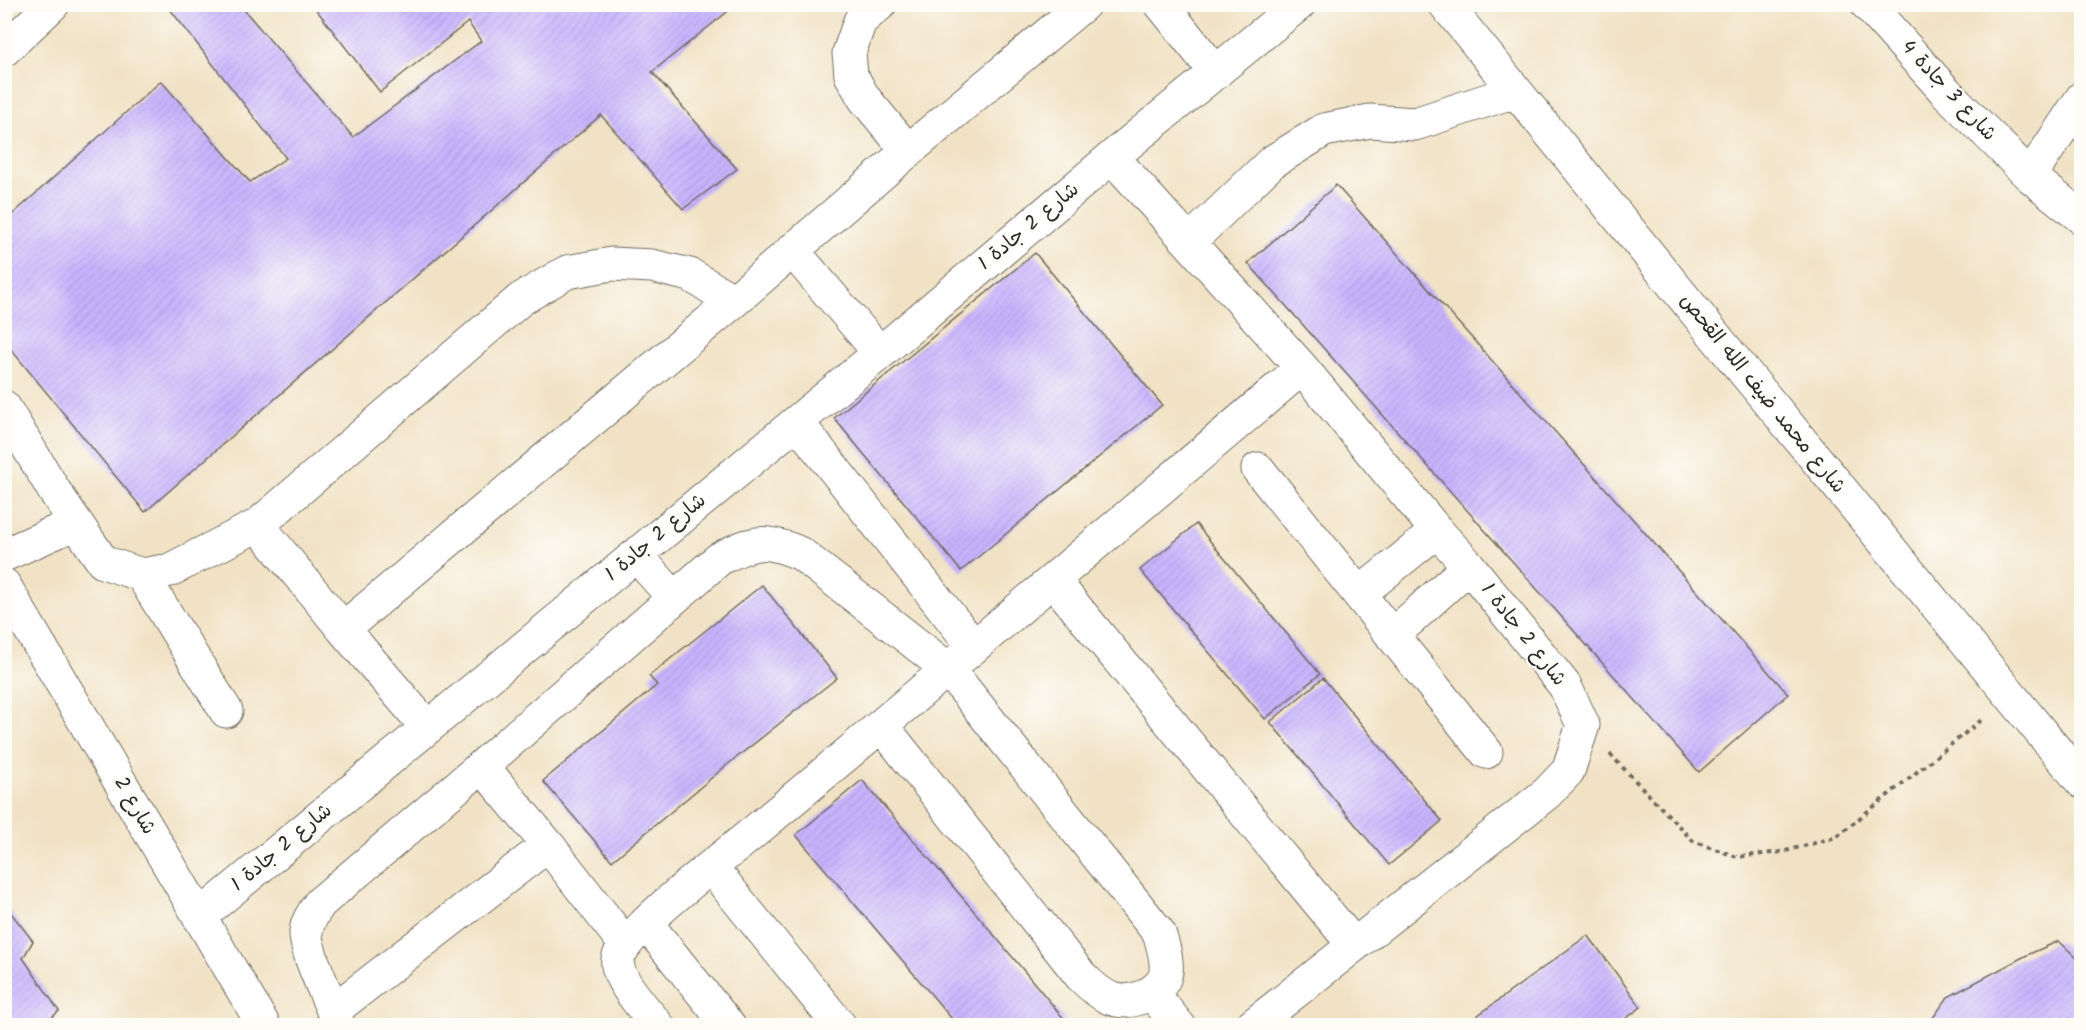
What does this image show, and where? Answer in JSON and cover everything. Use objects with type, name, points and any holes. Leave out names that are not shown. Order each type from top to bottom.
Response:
[{"type":"street","points":[[880,4],[860,21],[849,53],[851,75],[864,98],[908,151]]},
{"type":"street","points":[[343,629],[1083,4]]},
{"type":"street","points":[[1161,4],[1216,73]]},
{"type":"street","name":"شارع 2 جادة 1","points":[[199,917],[1299,4]]},
{"type":"street","name":"شارع محمد ضيف الله القحص","points":[[1445,4],[2082,782]]},
{"type":"street","name":"شارع 3 جادة 4","points":[[1868,4],[1946,92],[2030,176],[2082,218]]},
{"type":"street","points":[[4,50],[35,10]]},
{"type":"street","points":[[1189,242],[1272,162],[1324,130],[1370,121],[1415,124],[1515,91]]},
{"type":"street","points":[[2030,176],[2082,98]]},
{"type":"street","name":"شارع 2 جادة 1","points":[[1112,157],[1302,368],[1468,566],[1565,686],[1583,725]]},
{"type":"street","points":[[792,250],[880,353]]},
{"type":"street","points":[[4,407],[55,492],[104,562],[142,575],[170,570],[258,525],[520,299],[567,272],[612,264],[652,266],[690,275],[734,301]]},
{"type":"street","points":[[658,1026],[627,986],[620,972],[618,961],[636,933],[711,867],[882,726],[1302,368]]},
{"type":"street","points":[[797,422],[974,647]]},
{"type":"street","points":[[1258,469],[1486,752]]},
{"type":"street","points":[[4,555],[76,523]]},
{"type":"street","points":[[258,525],[427,727]]},
{"type":"street","points":[[1359,594],[1437,531]]},
{"type":"street","points":[[548,845],[336,1018],[308,949],[306,932],[311,916],[320,903],[482,766],[719,559],[740,548],[760,543],[779,544],[801,554],[948,669],[1159,933],[1166,956],[1164,979],[1152,993],[1135,1000],[1113,1001],[1097,992],[1081,976],[882,726]]},
{"type":"street","points":[[636,555],[674,598]]},
{"type":"street","points":[[1392,636],[1468,566]]},
{"type":"street","points":[[142,575],[226,711]]},
{"type":"street","points":[[1053,580],[1353,945]]},
{"type":"street","name":"شارع 2","points":[[4,585],[264,1026]]},
{"type":"street","points":[[1252,1026],[1547,793],[1568,771],[1583,725]]},
{"type":"street","points":[[482,766],[548,845],[729,1026]]},
{"type":"street","points":[[711,867],[840,1026]]},
{"type":"street","points":[[1152,993],[1179,1026]]},
{"type":"path","points":[[1583,725],[1693,841],[1737,857],[1782,852],[1836,837],[2011,696]]},
{"type":"building","points":[[166,4],[239,4],[353,137],[481,41],[468,22],[380,92],[312,4],[737,4],[652,72],[737,169],[683,209],[601,115],[145,512],[4,341],[4,222],[161,81],[250,182],[286,158]]},
{"type":"building","points":[[1336,185],[1788,694],[1699,772],[1248,263]]},
{"type":"building","points":[[1035,253],[1162,405],[961,571],[834,418]]},
{"type":"building","points":[[1196,524],[1320,674],[1265,719],[1140,570]]},
{"type":"building","points":[[762,585],[837,678],[727,765],[612,861],[543,781],[657,685],[649,676]]},
{"type":"building","points":[[1323,678],[1442,821],[1389,865],[1270,722]]},
{"type":"building","points":[[862,780],[1070,1026],[958,1026],[796,835]]},
{"type":"building","points":[[4,904],[33,941],[23,958],[59,1011],[42,1026],[4,1026]]},
{"type":"building","points":[[1588,935],[1641,1007],[1616,1026],[1485,1026],[1477,1016]]},
{"type":"building","points":[[2059,941],[2082,963],[2082,1026],[1927,1026],[1948,997],[2027,955]]}]
